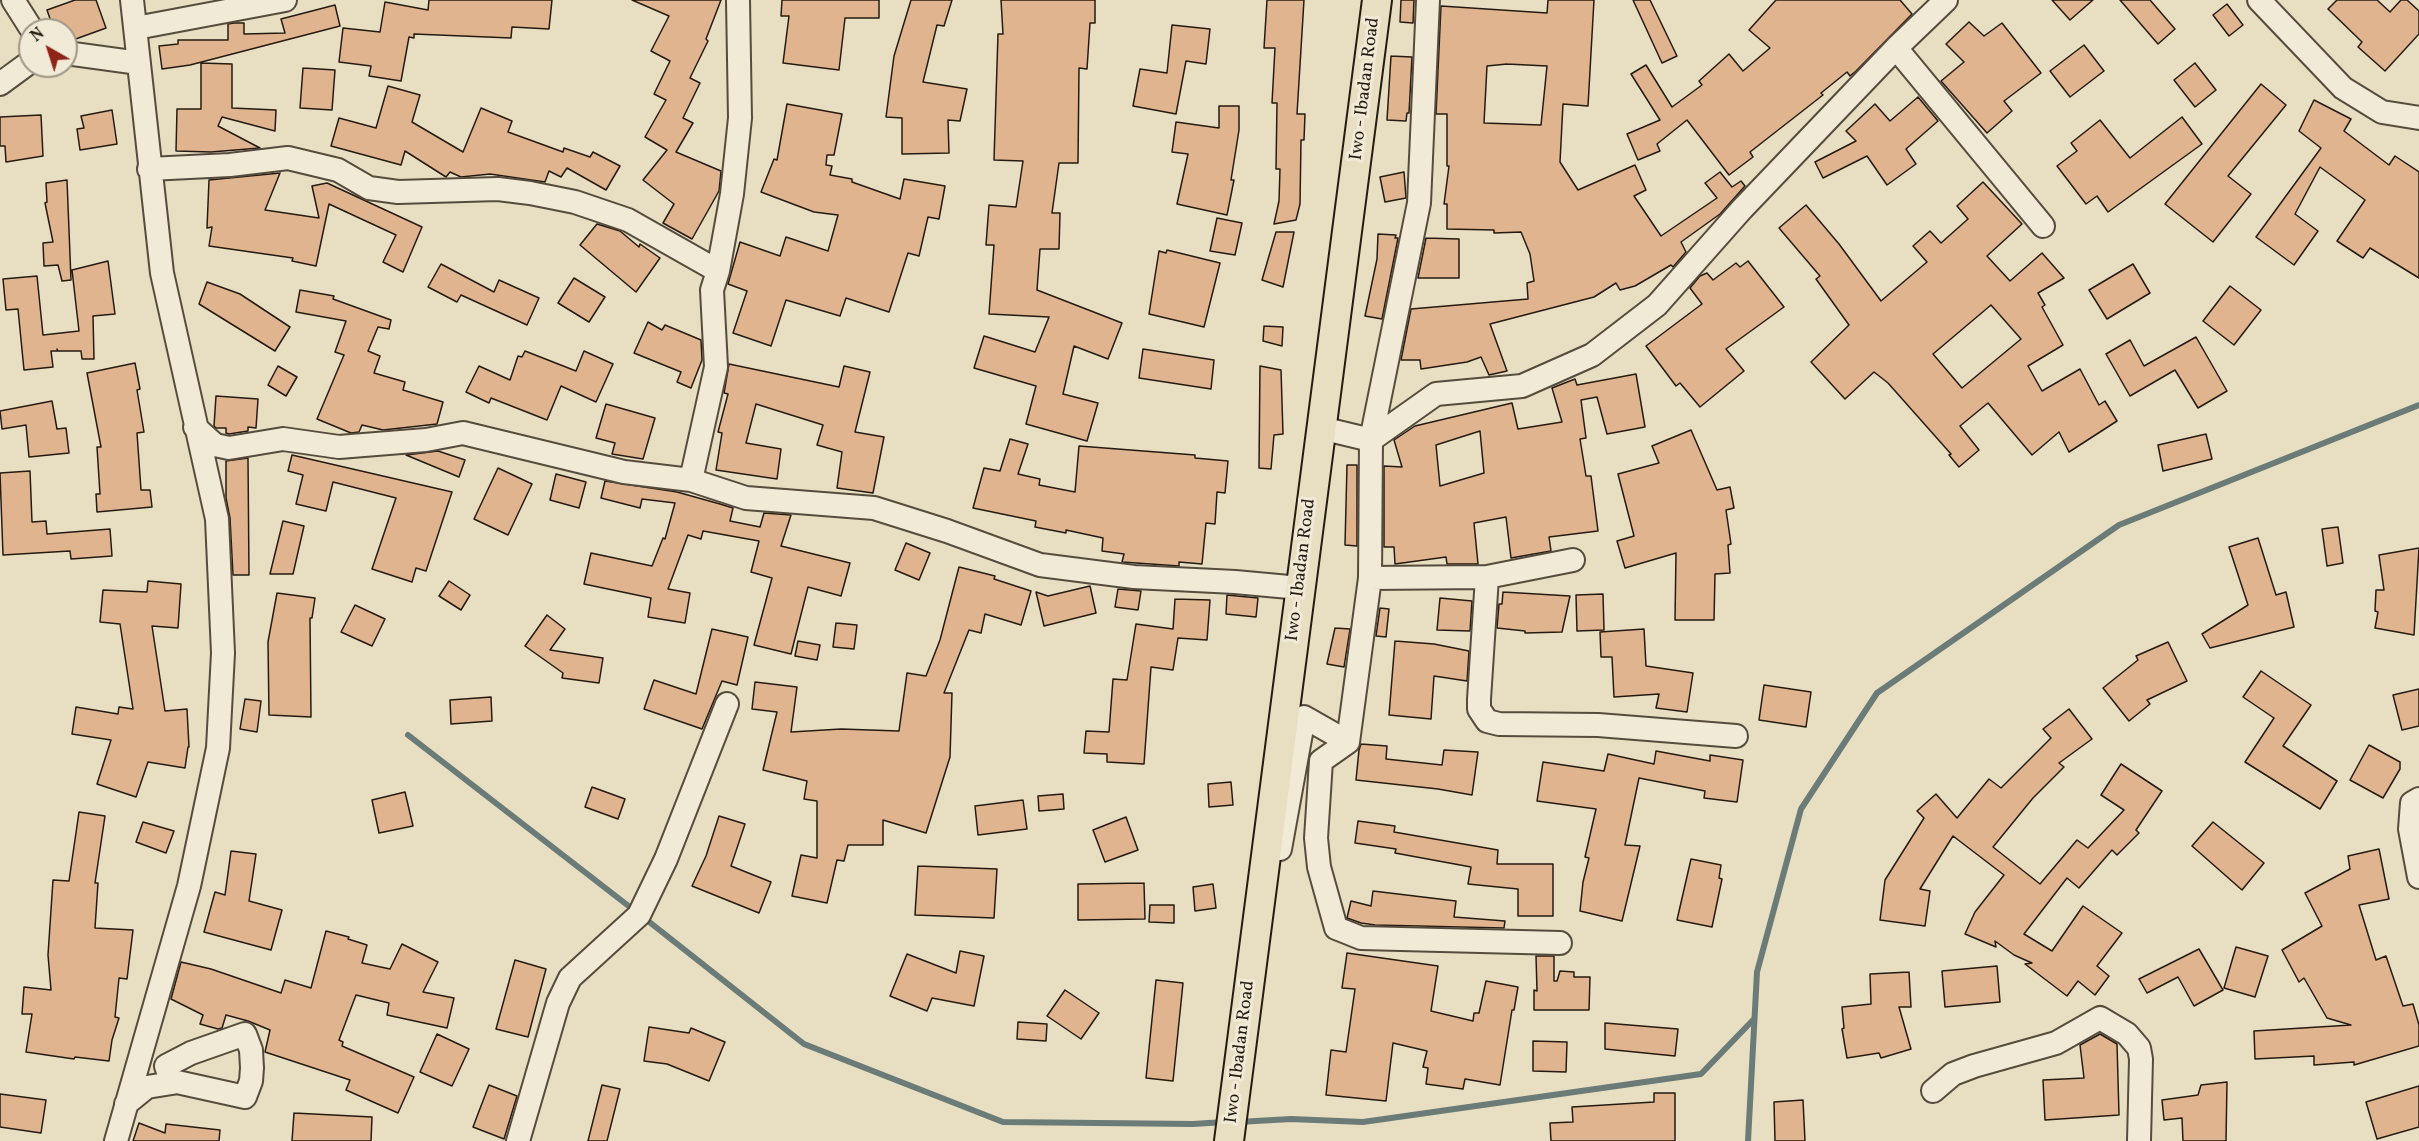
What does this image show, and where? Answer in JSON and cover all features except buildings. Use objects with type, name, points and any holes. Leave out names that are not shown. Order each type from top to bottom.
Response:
[{"type":"main road","name":"Iwo - Ibadan Road","points":[[1229,1141],[1377,0]]},
{"type":"street","points":[[13,0],[24,18]]},
{"type":"street","points":[[116,1141],[189,886],[218,748],[223,653],[217,519],[162,273],[132,0]]},
{"type":"street","points":[[136,28],[285,0]]},
{"type":"street","points":[[691,480],[716,367],[712,290],[718,271],[732,194],[740,118],[738,0]]},
{"type":"street","points":[[1428,0],[1419,203],[1371,440],[1370,578],[1348,742],[1321,761],[1316,838],[1319,867],[1336,928],[1361,938],[1560,943]]},
{"type":"street","points":[[1321,428],[1371,440],[1436,394],[1522,386],[1592,355],[1657,305],[1742,208],[1896,48],[1946,0]]},
{"type":"street","points":[[2259,0],[2343,88],[2382,112],[2419,118]]},
{"type":"street","points":[[1896,48],[2043,226]]},
{"type":"street","points":[[78,55],[138,63]]},
{"type":"street","points":[[0,84],[18,71]]},
{"type":"street","points":[[149,169],[230,165],[288,158],[338,170],[369,188],[398,192],[498,189],[530,193],[575,202],[628,220],[718,271]]},
{"type":"street","points":[[195,427],[215,445],[229,448],[283,439],[339,447],[426,440],[463,433],[624,472],[691,480],[746,498],[874,508],[947,531],[1040,565],[1134,577],[1300,588]]},
{"type":"street","points":[[1370,578],[1487,577],[1573,560]]},
{"type":"street","points":[[1487,577],[1479,699],[1479,709],[1487,721],[1499,724],[1598,725],[1736,736]]},
{"type":"street","points":[[518,1141],[558,1004],[570,978],[639,915],[666,859],[727,704]]},
{"type":"street","points":[[1238,1081],[1304,717],[1348,742]]},
{"type":"street","points":[[2419,799],[2412,803],[2410,829],[2419,877]]},
{"type":"street","points":[[1933,1090],[1953,1074],[2056,1043],[2100,1018],[2127,1034],[2139,1048],[2141,1059],[2139,1141]]},
{"type":"street","points":[[126,1104],[147,1087],[172,1083]]},
{"type":"waterway","points":[[1748,1141],[1757,972],[1801,809],[1877,693],[2119,525],[2419,405]]},
{"type":"waterway","points":[[408,735],[635,911]]},
{"type":"waterway","points":[[643,917],[804,1044],[1003,1122],[1193,1124],[1225,1122]]},
{"type":"waterway","points":[[1238,1122],[1291,1119],[1363,1122],[1701,1074],[1754,1019]]}]
